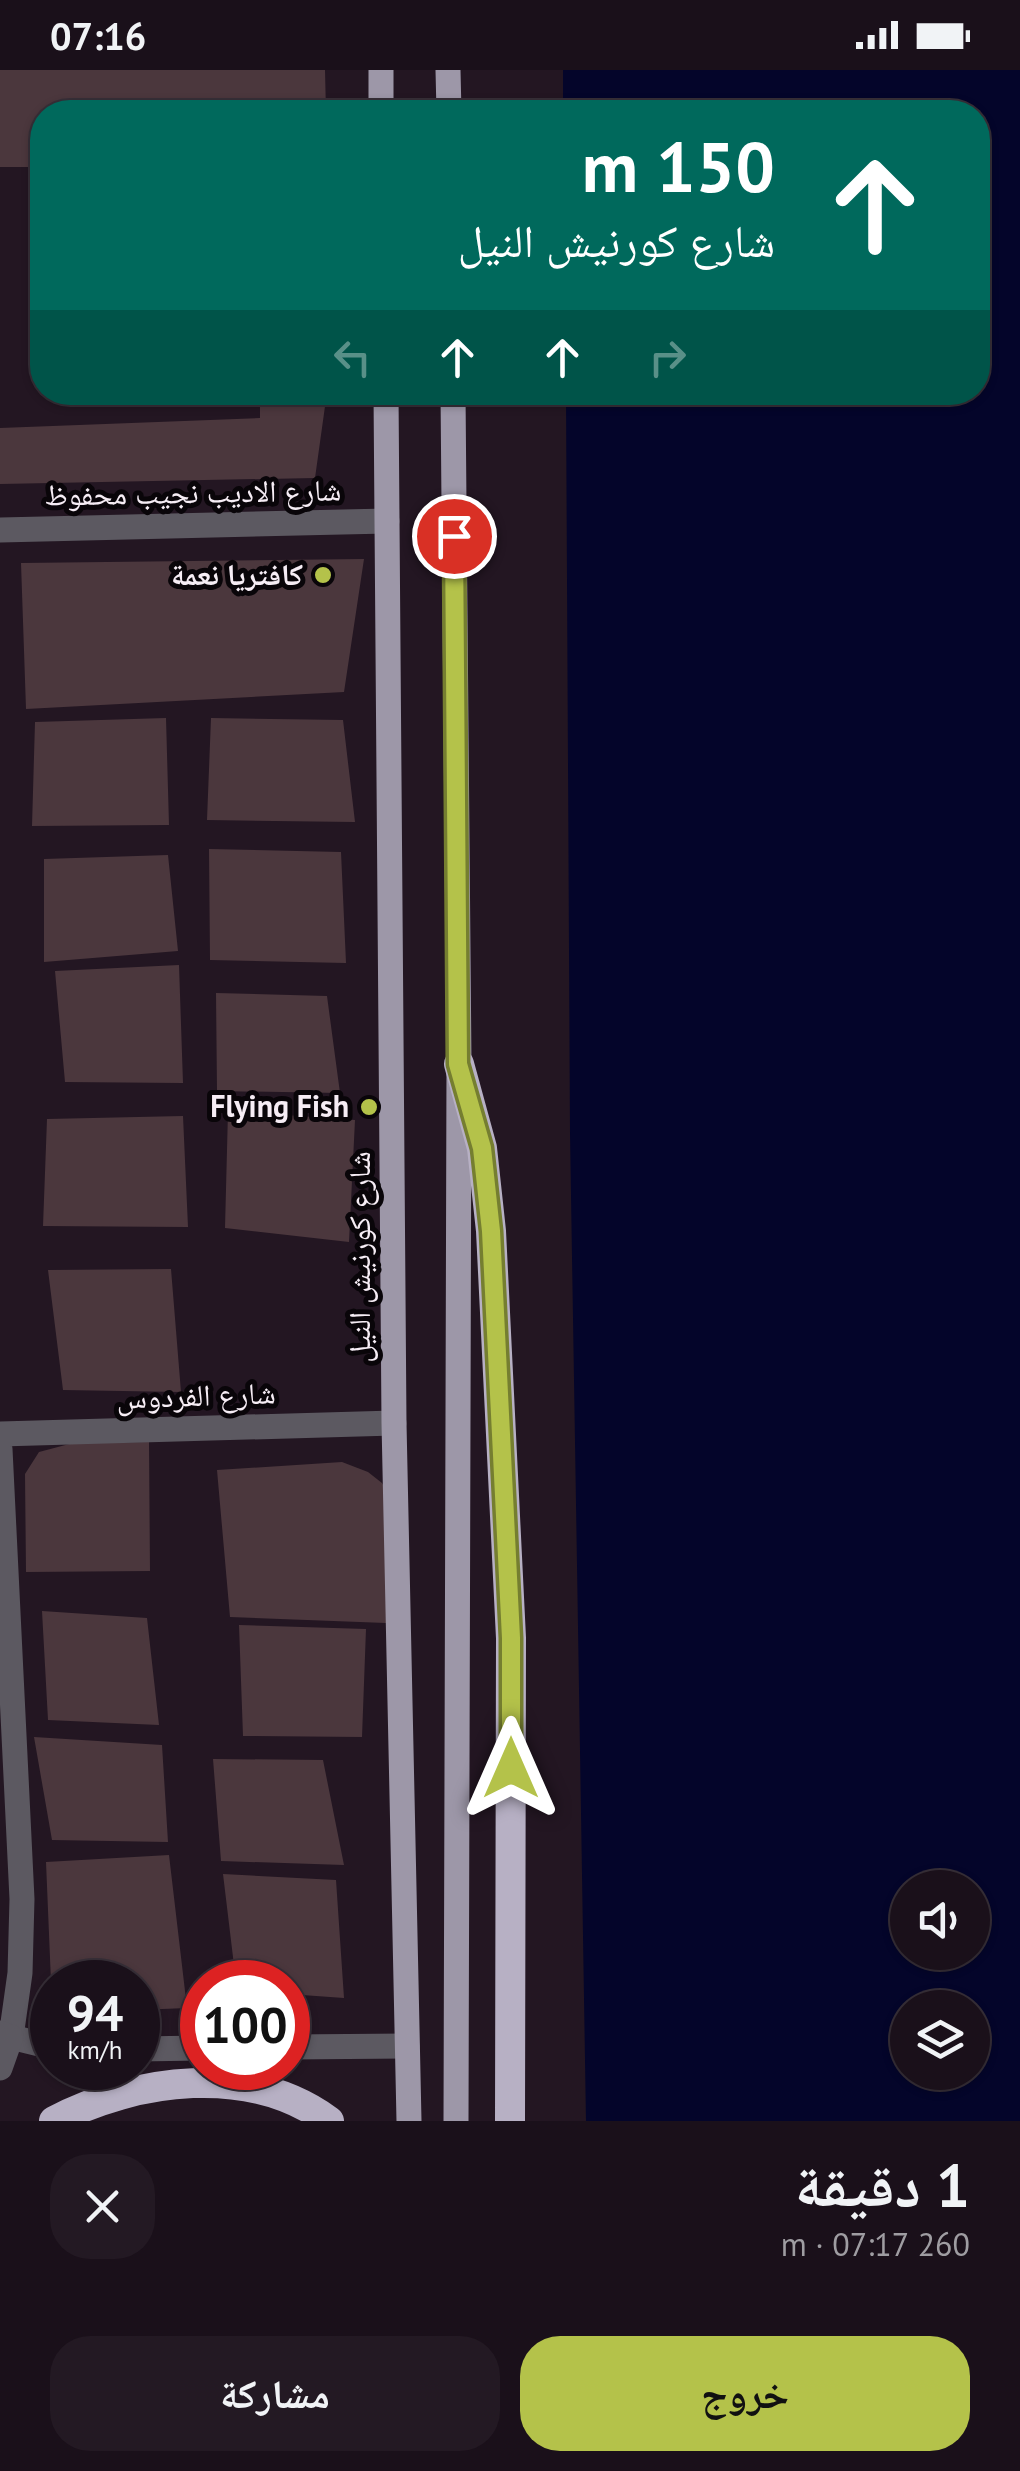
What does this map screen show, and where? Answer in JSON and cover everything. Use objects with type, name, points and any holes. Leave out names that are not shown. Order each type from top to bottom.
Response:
[{"type":"highway","points":[[458,1064],[482,1148],[491,1231],[511,1638],[510,2121]]},
{"type":"highway","points":[[66,2115],[179,2082],[230,2082],[279,2094],[329,2121]]},
{"type":"main road","points":[[380,70],[381,100]]},
{"type":"main road","points":[[448,70],[448,100]]},
{"type":"main road","name":"شارع كورنيش النيل","points":[[386,405],[394,1423],[409,2121]]},
{"type":"main road","points":[[453,405],[458,1064],[456,2121]]},
{"type":"street","name":"شارع الاديب نجيب محفوظ","points":[[0,530],[387,521]]},
{"type":"street","name":"شارع الفردوس","points":[[0,1434],[394,1423]]},
{"type":"street","points":[[0,1450],[22,1899],[20,1973],[0,2068]]},
{"type":"street","points":[[310,2047],[407,2046]]},
{"type":"water","points":[[563,70],[1020,70],[1020,2121],[586,2121],[570,1132],[566,405],[990,405],[990,100],[563,100]]},
{"type":"building","points":[[0,70],[325,70],[326,100],[30,100],[30,167],[0,167]]},
{"type":"building","points":[[260,405],[325,405],[315,478],[0,484],[0,428],[260,418]]},
{"type":"building","points":[[364,559],[344,692],[26,709],[21,563]]},
{"type":"building","points":[[166,718],[169,825],[32,826],[35,722]]},
{"type":"building","points":[[211,718],[343,720],[355,822],[207,820]]},
{"type":"building","points":[[209,849],[341,852],[346,963],[210,960]]},
{"type":"building","points":[[168,855],[178,951],[44,962],[44,859]]},
{"type":"building","points":[[179,965],[183,1083],[65,1082],[55,971]]},
{"type":"building","points":[[216,993],[327,996],[340,1093],[217,1091]]},
{"type":"building","points":[[228,1111],[355,1120],[349,1242],[225,1228]]},
{"type":"building","points":[[183,1116],[188,1227],[43,1226],[47,1119]]},
{"type":"building","points":[[171,1269],[181,1392],[63,1390],[48,1270]]},
{"type":"building","points":[[149,1442],[150,1571],[26,1572],[25,1474],[39,1452],[73,1443]]},
{"type":"building","points":[[342,1462],[368,1472],[382,1483],[391,1499],[386,1623],[230,1617],[217,1470]]},
{"type":"building","points":[[42,1611],[147,1618],[159,1725],[48,1720]]},
{"type":"building","points":[[239,1625],[366,1629],[362,1737],[243,1736]]},
{"type":"building","points":[[34,1737],[162,1745],[168,1842],[52,1840]]},
{"type":"building","points":[[213,1759],[323,1760],[344,1865],[221,1861]]},
{"type":"building","points":[[169,1855],[181,1960],[180,2008],[160,2009],[160,1960],[50,1960],[46,1862]]},
{"type":"building","points":[[223,1874],[336,1880],[344,1998],[310,1996],[310,1960],[233,1960]]},
{"type":"place","name":"كافتريا نعمة","points":[[323,575]]},
{"type":"place","name":"Flying Fish","points":[[369,1107]]},
{"type":"route","points":[[454,536],[458,1064],[482,1148],[491,1231],[511,1638],[511,1768]]}]
